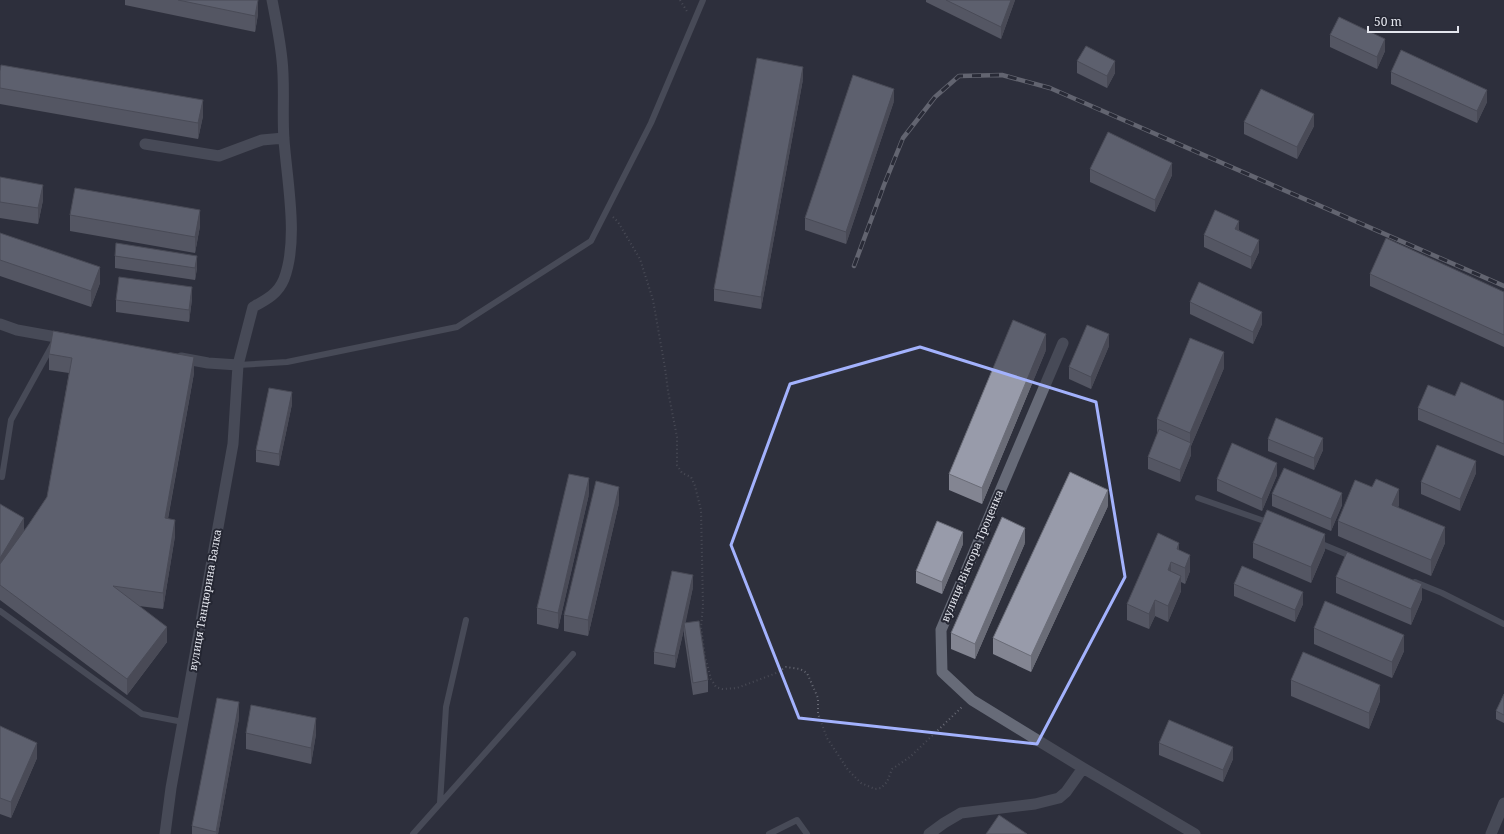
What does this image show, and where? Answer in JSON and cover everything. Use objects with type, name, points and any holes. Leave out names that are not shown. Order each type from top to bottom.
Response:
[{"type":"street","name":"вулиця Танцюрина Балка","points":[[164,834],[233,444],[238,365],[253,307],[272,296],[284,280],[289,254],[292,221],[284,138],[282,61],[272,0]]},
{"type":"street","points":[[146,144],[219,156],[262,140],[284,138]]},
{"type":"street","points":[[0,324],[17,330],[79,341]]},
{"type":"street","name":"вулиця Віктора Троценка","points":[[1064,343],[941,630],[942,672],[972,700],[1195,834]]},
{"type":"street","points":[[170,356],[208,363],[238,365]]},
{"type":"street","points":[[929,834],[961,813],[1035,804],[1059,798],[1066,792],[1083,768]]},
{"type":"street","points":[[1491,834],[1504,803]]},
{"type":"lane","points":[[238,365],[287,362],[457,327],[591,241],[650,123],[703,0]]},
{"type":"lane","points":[[2,477],[11,420],[56,337]]},
{"type":"lane","points":[[1198,498],[1280,526]]},
{"type":"lane","points":[[1308,538],[1357,558]]},
{"type":"lane","points":[[1407,579],[1442,593],[1504,624]]},
{"type":"lane","points":[[0,611],[142,714],[183,722]]},
{"type":"lane","points":[[440,803],[446,707],[466,620]]},
{"type":"lane","points":[[413,834],[573,654]]},
{"type":"lane","points":[[770,834],[797,820],[807,834]]},
{"type":"path","points":[[680,0],[694,22]]},
{"type":"path","points":[[607,210],[618,222],[640,259],[653,300],[677,437],[677,465],[682,473],[691,477],[696,486],[701,510],[703,606],[701,627],[705,657],[711,679],[716,687],[722,689],[738,688],[774,674],[786,667],[800,669],[807,673],[818,698],[818,714],[827,738],[848,770],[861,783],[875,789],[880,788],[886,782],[892,769],[910,757],[954,714],[972,700]]},
{"type":"highlighted area","points":[[920,347],[1096,402],[1125,577],[1037,744],[799,718],[731,545],[790,384]]},
{"type":"building","points":[[178,0],[258,0],[255,16]]},
{"type":"building","points":[[946,0],[1011,0],[1001,27]]},
{"type":"building","points":[[1339,17],[1385,39],[1377,57],[1330,35]]},
{"type":"building","points":[[1086,46],[1115,61],[1107,76],[1077,61]]},
{"type":"building","points":[[1401,50],[1487,90],[1477,111],[1391,72]]},
{"type":"building","points":[[757,58],[803,67],[761,297],[714,289]]},
{"type":"building","points":[[1,65],[203,100],[198,123],[0,88]]},
{"type":"building","points":[[853,75],[894,89],[846,232],[805,218]]},
{"type":"building","points":[[1261,89],[1314,114],[1297,147],[1244,122]]},
{"type":"building","points":[[1108,132],[1172,163],[1155,200],[1090,169]]},
{"type":"building","points":[[0,177],[43,185],[38,208],[0,202]]},
{"type":"building","points":[[75,188],[200,210],[195,237],[70,215]]},
{"type":"building","points":[[1215,210],[1239,221],[1235,229],[1259,240],[1251,257],[1204,235]]},
{"type":"building","points":[[0,233],[100,267],[91,291],[0,260]]},
{"type":"building","points":[[1386,238],[1504,292],[1504,335],[1370,274]]},
{"type":"building","points":[[116,243],[197,256],[195,268],[115,256]]},
{"type":"building","points":[[119,277],[192,287],[189,310],[116,300]]},
{"type":"building","points":[[1199,282],[1262,312],[1253,332],[1190,302]]},
{"type":"building","points":[[1013,320],[1046,334],[982,488],[949,474]]},
{"type":"building","points":[[1087,325],[1109,334],[1091,377],[1069,367]]},
{"type":"building","points":[[53,331],[194,357],[165,518],[175,520],[163,593],[113,586],[167,627],[127,679],[0,585],[0,564],[47,497],[72,358],[49,354]]},
{"type":"building","points":[[1190,338],[1224,352],[1190,433],[1157,419]]},
{"type":"building","points":[[1461,382],[1504,401],[1504,444],[1418,408],[1428,385],[1455,396]]},
{"type":"building","points":[[269,388],[292,392],[279,454],[256,450]]},
{"type":"building","points":[[1276,418],[1323,438],[1314,458],[1268,439]]},
{"type":"building","points":[[1159,429],[1191,443],[1180,470],[1148,457]]},
{"type":"building","points":[[1232,443],[1277,463],[1262,499],[1217,479]]},
{"type":"building","points":[[1437,445],[1476,461],[1460,499],[1421,482]]},
{"type":"building","points":[[1284,468],[1342,493],[1331,519],[1272,494]]},
{"type":"building","points":[[1070,472],[1108,490],[1031,656],[993,638]]},
{"type":"building","points":[[569,474],[589,478],[558,613],[537,608]]},
{"type":"building","points":[[1376,479],[1399,489],[1392,505],[1445,527],[1431,560],[1338,521],[1355,480],[1372,487]]},
{"type":"building","points":[[596,481],[619,487],[588,620],[564,615]]},
{"type":"building","points":[[0,504],[24,518],[0,558]]},
{"type":"building","points":[[1267,510],[1325,534],[1311,567],[1253,543]]},
{"type":"building","points":[[1002,517],[1025,528],[975,644],[951,633]]},
{"type":"building","points":[[937,521],[963,532],[942,582],[916,571]]},
{"type":"building","points":[[1158,533],[1179,543],[1177,549],[1190,555],[1185,568],[1171,562],[1168,570],[1181,576],[1168,606],[1155,600],[1149,614],[1127,604]]},
{"type":"building","points":[[1347,552],[1422,584],[1411,609],[1336,577]]},
{"type":"building","points":[[1242,566],[1303,592],[1295,610],[1234,584]]},
{"type":"building","points":[[672,571],[693,575],[675,656],[654,652]]},
{"type":"building","points":[[1325,601],[1404,635],[1392,662],[1314,628]]},
{"type":"building","points":[[699,621],[708,680],[693,683],[684,623]]},
{"type":"building","points":[[1303,652],[1380,685],[1369,713],[1291,680]]},
{"type":"building","points":[[1504,694],[1504,715],[1496,711]]},
{"type":"building","points":[[217,698],[239,702],[216,832],[192,826]]},
{"type":"building","points":[[251,705],[316,718],[311,748],[246,733]]},
{"type":"building","points":[[1169,720],[1233,747],[1223,770],[1159,743]]},
{"type":"building","points":[[0,726],[37,743],[11,802],[0,798]]},
{"type":"building","points":[[999,815],[1027,834],[986,834]]},
{"type":"railway","points":[[854,266],[903,138],[935,97],[959,76],[1002,75],[1050,88],[1504,286]]}]
